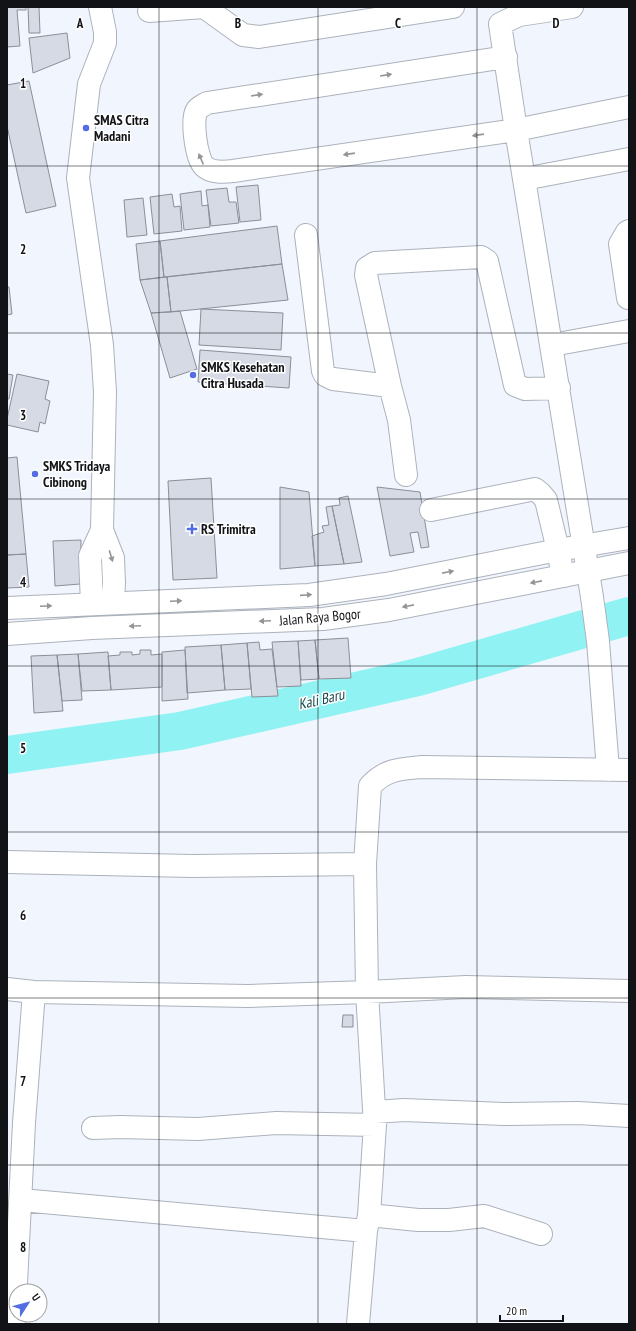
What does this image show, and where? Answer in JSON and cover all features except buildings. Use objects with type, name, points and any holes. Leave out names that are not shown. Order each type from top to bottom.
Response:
[{"type":"main road","points":[[100,7],[105,32],[105,43],[90,84],[78,178],[100,332],[105,392],[102,530],[113,558],[114,627]]},
{"type":"main road","points":[[149,11],[204,7],[242,36],[259,37],[453,7]]},
{"type":"main road","points":[[358,1324],[368,1223],[375,1118],[367,992],[365,864],[370,786],[377,778],[386,773],[400,769],[422,767],[619,770],[500,24],[519,15],[572,7]]},
{"type":"main road","points":[[506,57],[207,103],[198,108],[194,116],[196,147],[204,167],[210,170],[222,172],[516,130],[629,107]]},
{"type":"main road","points":[[524,179],[629,159]]},
{"type":"main road","points":[[628,298],[620,244],[629,231]]},
{"type":"main road","points":[[306,235],[323,371],[325,375],[333,379],[390,386]]},
{"type":"main road","points":[[406,475],[399,420],[390,386],[366,275],[367,268],[375,263],[481,257],[487,261],[515,384],[525,389],[559,388]]},
{"type":"main road","points":[[552,346],[629,331]]},
{"type":"main road","points":[[432,510],[535,489],[546,500],[563,576]]},
{"type":"main road","points":[[92,628],[92,581],[90,556],[102,530]]},
{"type":"main road","name":"Jalan Raya Bogor","points":[[7,608],[309,595],[386,584],[584,545],[629,538]]},
{"type":"main road","name":"Jalan Raya Bogor","points":[[7,634],[92,628],[323,619],[389,610],[629,563]]},
{"type":"main road","points":[[7,862],[192,866],[365,864]]},
{"type":"main road","points":[[7,989],[34,992],[248,996],[466,987],[629,991]]},
{"type":"main road","points":[[14,1283],[21,1200],[16,1123],[34,992]]},
{"type":"main road","points":[[93,1128],[120,1127],[198,1129],[375,1118],[418,1110],[504,1114],[578,1113],[629,1116]]},
{"type":"main road","points":[[21,1200],[368,1223],[449,1220],[484,1216],[541,1234]]},
{"type":"waterway","name":"Kali Baru","points":[[7,755],[180,731],[418,677],[629,616]]},
{"type":"place","name":"SMAS Citra Madani","points":[[86,128]]},
{"type":"place","name":"SMKS Kesehatan Citra Husada","points":[[193,375]]},
{"type":"place","name":"SMKS Tridaya Cibinong","points":[[35,474]]},
{"type":"place","name":"RS Trimitra","points":[[192,529]]}]
